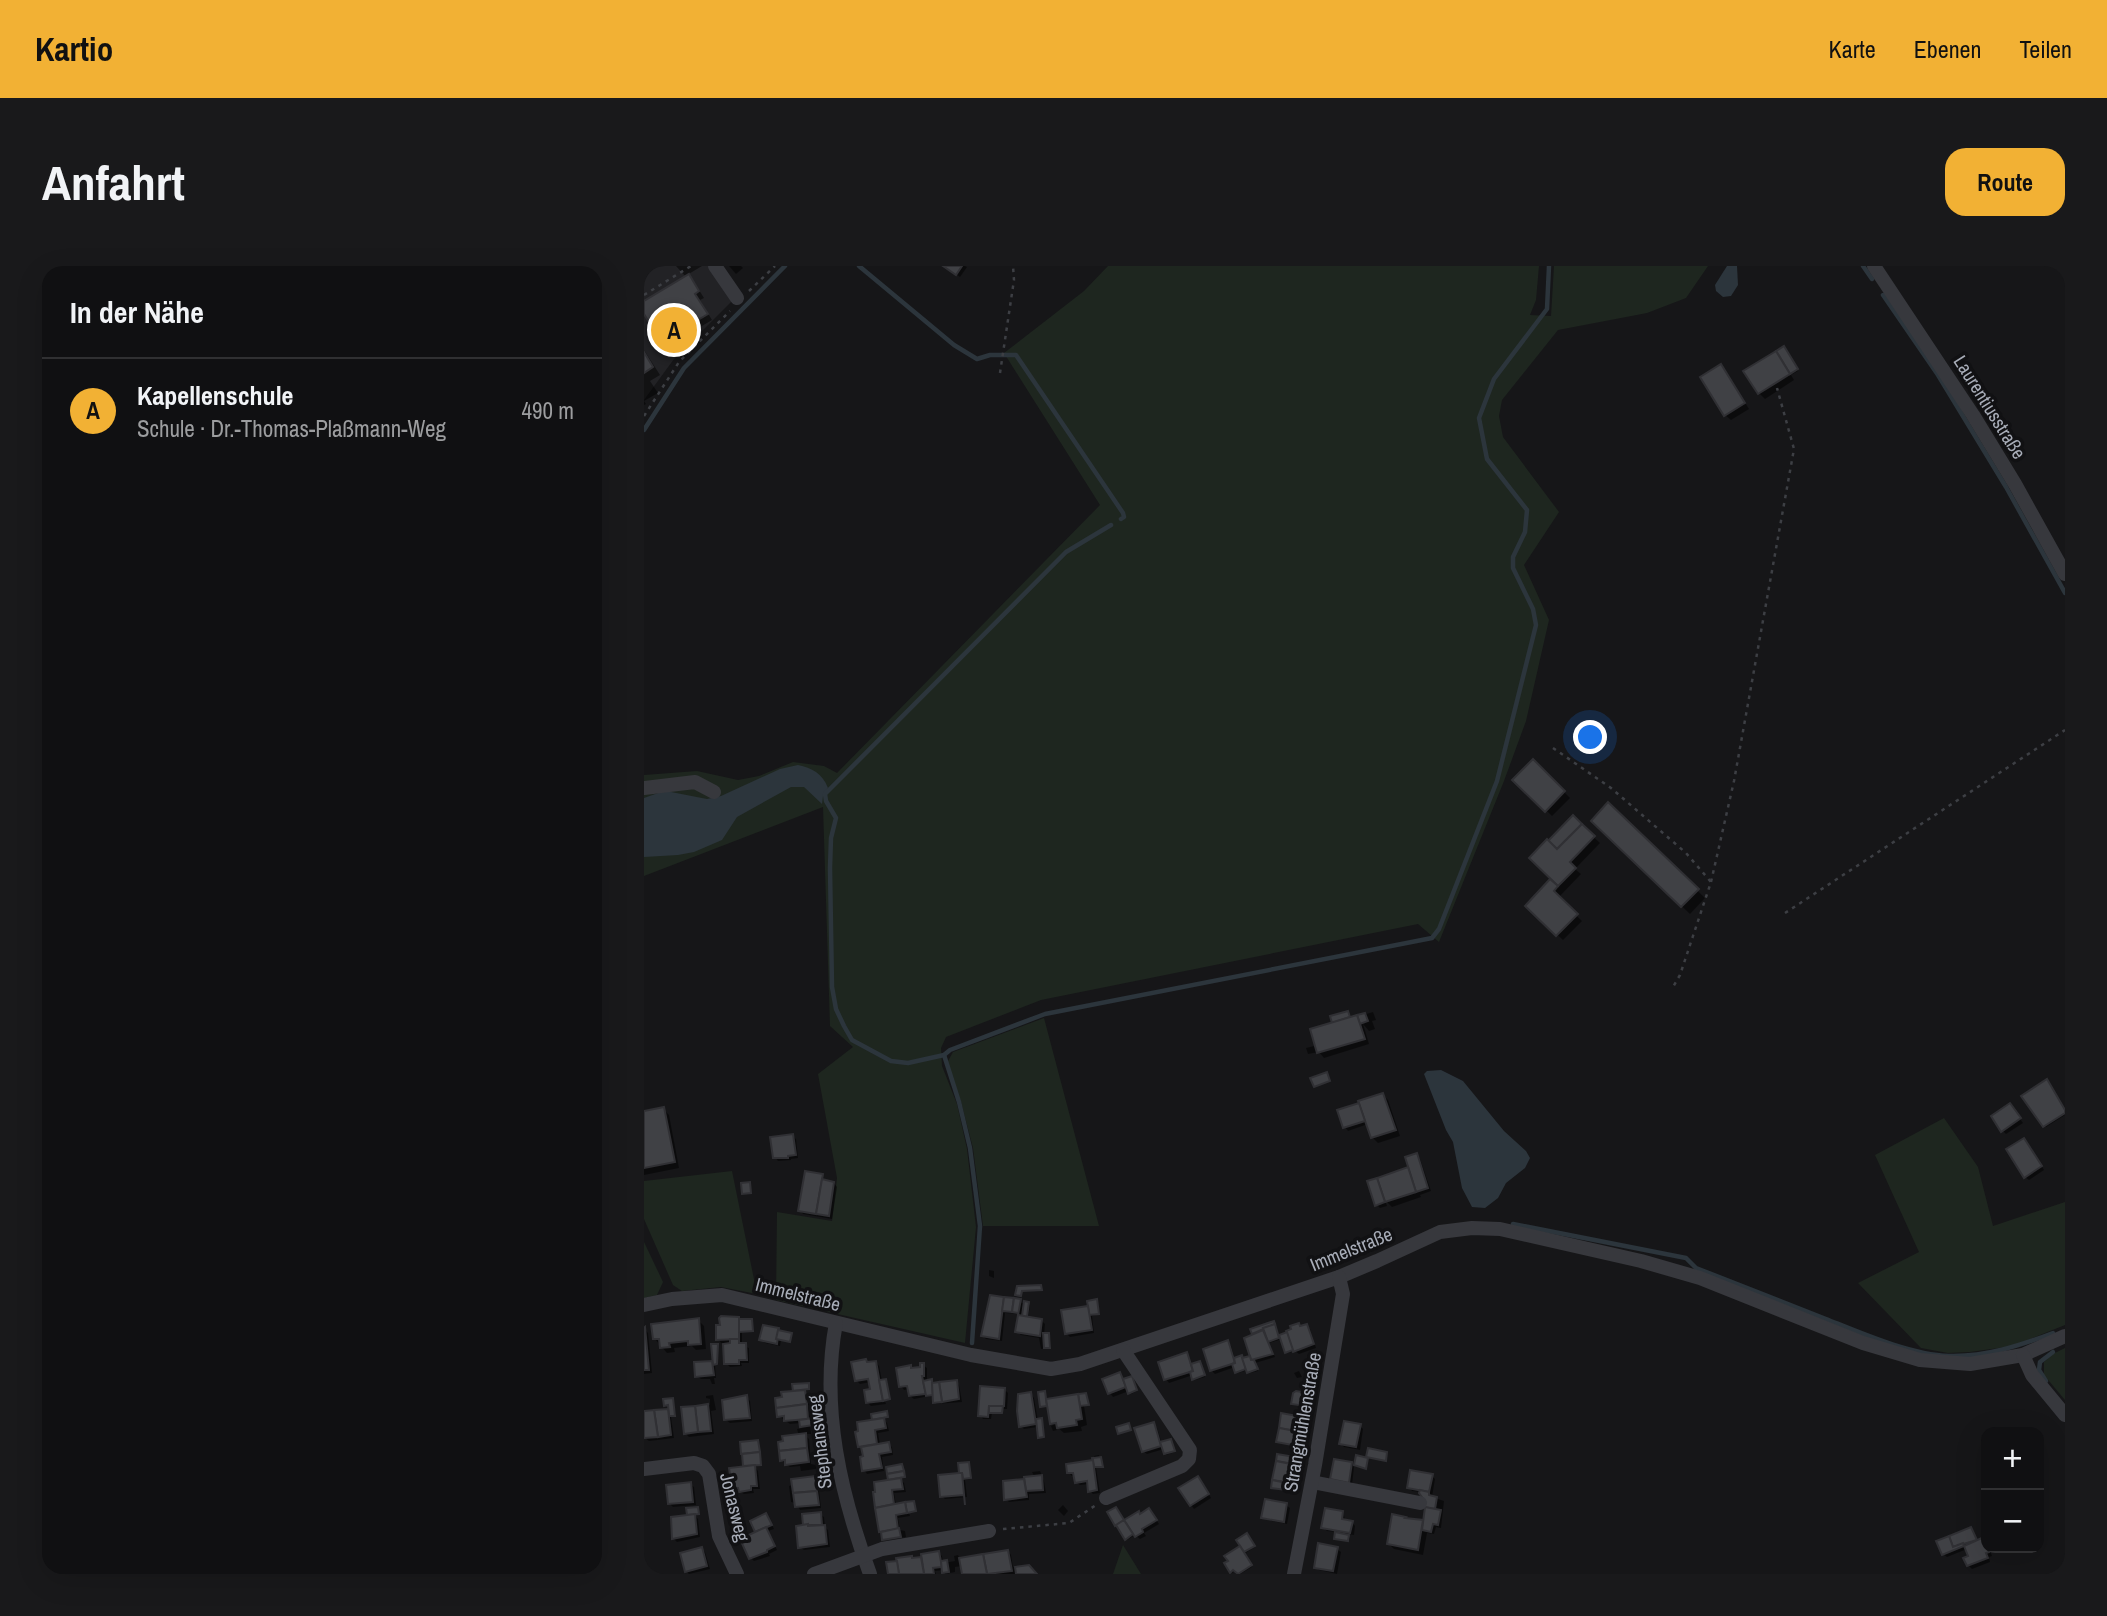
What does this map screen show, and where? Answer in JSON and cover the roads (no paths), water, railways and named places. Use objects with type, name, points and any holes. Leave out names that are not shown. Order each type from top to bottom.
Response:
[{"type":"street","points":[[715,266],[739,300]]},
{"type":"street","name":"Laurentiusstraße","points":[[1874,266],[1973,415],[2065,574]]},
{"type":"street","points":[[644,788],[695,782],[714,792]]},
{"type":"street","name":"Immelstraße","points":[[644,1305],[672,1299],[722,1295],[971,1355],[1051,1369],[1080,1364],[1339,1277],[1440,1232],[1472,1228],[1500,1230],[1641,1261],[1700,1278],[1863,1343],[1920,1360],[1970,1364],[2023,1355],[2065,1336]]},
{"type":"street","name":"Strangmühlenstraße","points":[[1294,1574],[1343,1294],[1339,1277]]},
{"type":"street","name":"Stephansweg","points":[[836,1323],[832,1380],[835,1446],[853,1528],[870,1574]]},
{"type":"street","points":[[1106,1498],[1182,1466],[1189,1459],[1190,1450],[1123,1350]]},
{"type":"street","points":[[2023,1355],[2032,1375],[2065,1415]]},
{"type":"street","name":"Jonasweg","points":[[644,1469],[695,1463],[704,1466],[709,1474],[719,1536],[737,1574]]},
{"type":"street","points":[[1312,1482],[1420,1503]]},
{"type":"street","points":[[814,1574],[882,1549],[989,1531]]},
{"type":"waterway","points":[[644,430],[684,368],[785,266]]},
{"type":"waterway","points":[[859,266],[954,345],[977,359],[990,355],[1016,355],[1123,513],[1124,517],[1121,519]]},
{"type":"waterway","points":[[1111,525],[1066,552],[825,794],[836,818],[831,838],[830,868],[832,987],[836,1009],[852,1040],[891,1061],[908,1063],[944,1055],[950,1050],[1045,1014],[1432,938],[1439,929],[1497,781],[1536,625],[1533,609],[1513,568],[1513,557],[1525,532],[1527,510],[1487,459],[1479,418],[1494,379],[1547,309],[1549,266]]},
{"type":"waterway","points":[[1863,266],[1872,279]]},
{"type":"waterway","points":[[1883,295],[1938,375],[2006,487],[2065,593]]},
{"type":"waterway","points":[[944,1055],[970,1148],[980,1226],[972,1343]]},
{"type":"waterway","points":[[1513,1224],[1686,1258],[1696,1268],[1870,1337],[1919,1352],[1949,1356],[1976,1355],[2053,1333]]},
{"type":"waterway","points":[[2046,1381],[2039,1370],[2040,1362],[2053,1352]]},
{"type":"place","name":"Kapellenschule","points":[[674,330]]}]
